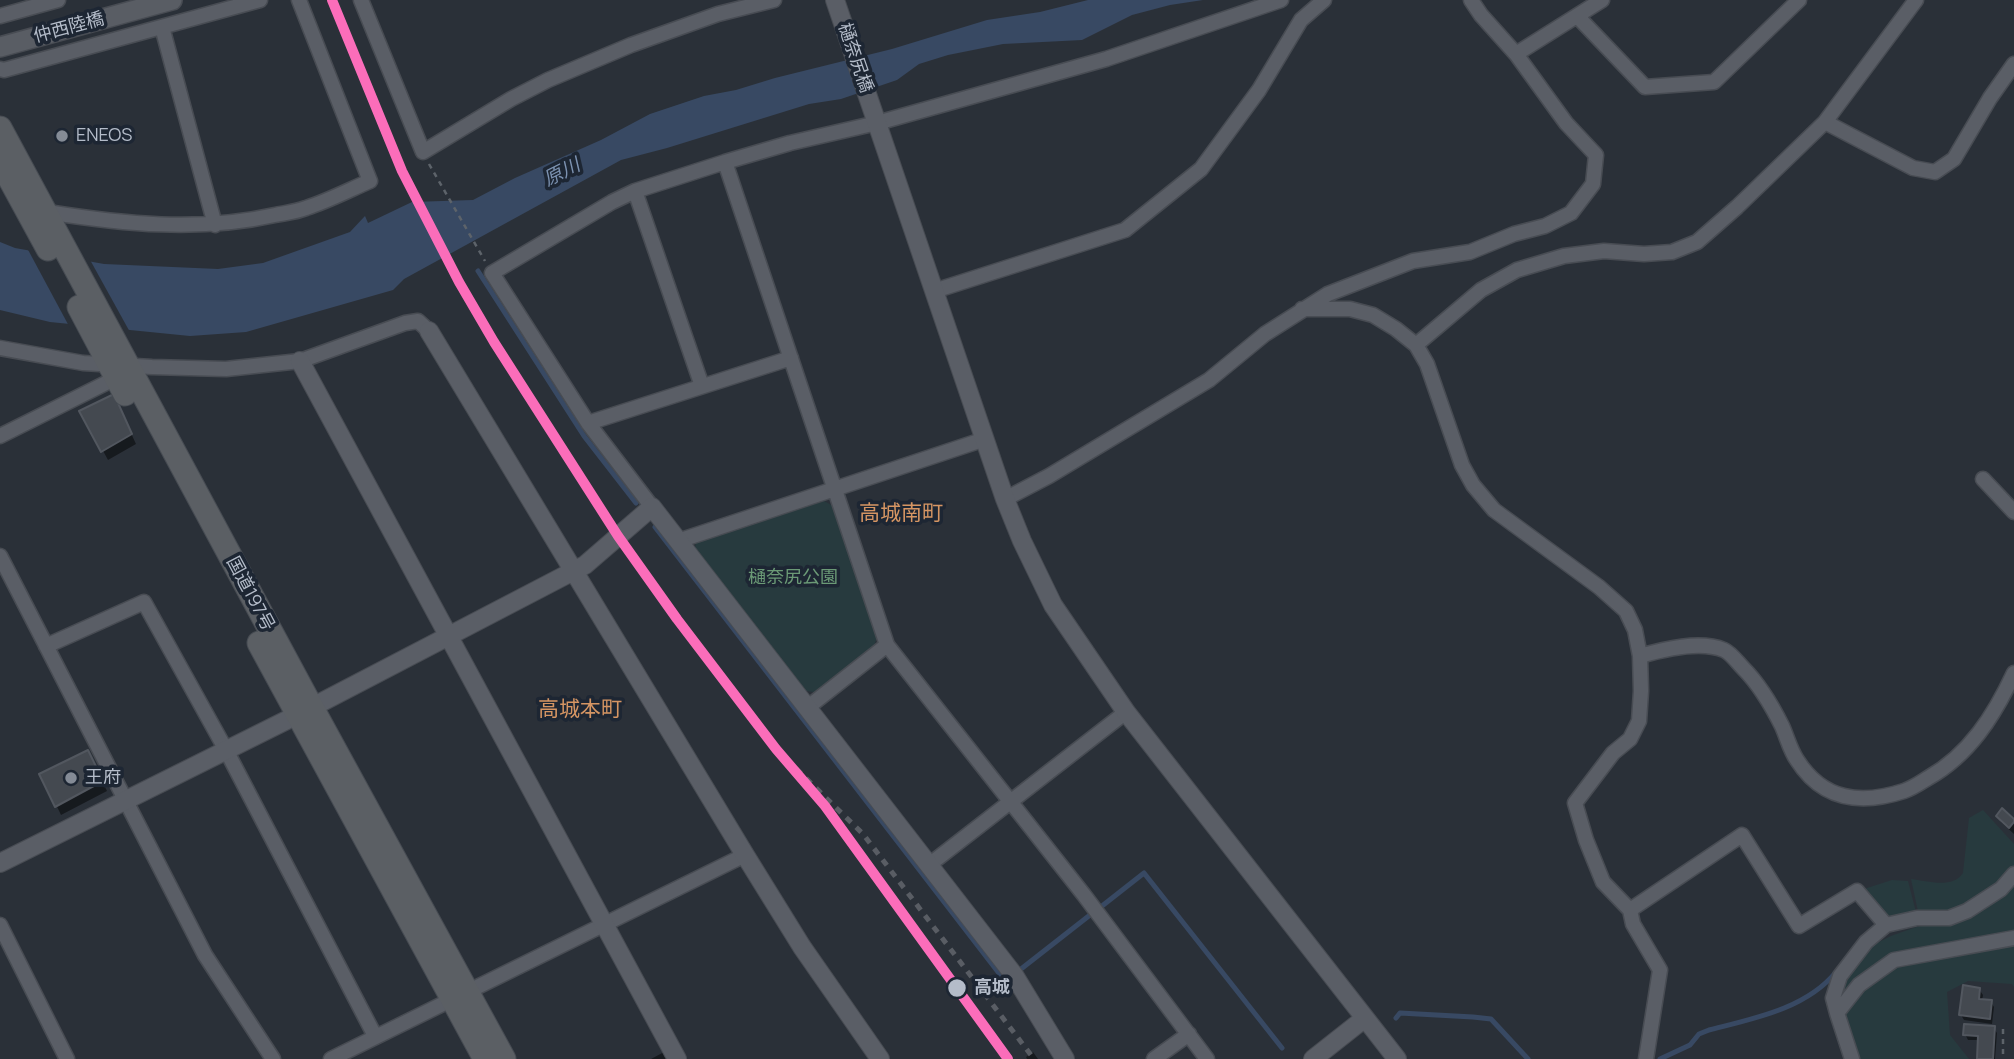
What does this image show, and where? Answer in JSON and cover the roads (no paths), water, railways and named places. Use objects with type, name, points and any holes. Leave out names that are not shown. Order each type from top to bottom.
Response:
[{"type":"highway","name":"国道197号","points":[[0,128],[47,212],[51,239]]},
{"type":"highway","name":"国道197号","points":[[0,162],[51,239],[114,361],[459,996],[485,1059]]},
{"type":"highway","name":"国道197号","points":[[459,996],[503,1059]]},
{"type":"main road","name":"仲西陸橋","points":[[3,46],[172,0]]},
{"type":"street","points":[[0,16],[58,0]]},
{"type":"street","points":[[0,69],[260,0]]},
{"type":"street","points":[[47,212],[90,219],[215,225],[256,220],[305,209],[370,180],[299,0]]},
{"type":"street","points":[[361,0],[423,152],[511,99],[631,44],[718,14],[774,0]]},
{"type":"street","points":[[1065,1059],[1014,975],[588,422],[492,273],[600,208],[635,191],[875,117],[1106,59],[1281,0]]},
{"type":"street","points":[[934,291],[1125,230],[1201,169],[1259,90],[1301,20],[1324,0]]},
{"type":"street","points":[[1005,499],[1049,476],[1209,380],[1265,334],[1328,294],[1413,261],[1469,252],[1514,233],[1545,226],[1571,213],[1593,184],[1596,155],[1566,123],[1516,54],[1481,15],[1472,0]]},
{"type":"street","points":[[1516,54],[1602,0]]},
{"type":"street","points":[[1578,17],[1645,87],[1714,82],[1798,0]]},
{"type":"street","points":[[1416,345],[1481,290],[1517,270],[1564,256],[1604,251],[1644,254],[1672,252],[1697,242],[1825,122],[1916,0]]},
{"type":"street","name":"樋奈尻橋","points":[[836,3],[1005,499],[1053,605],[1126,712],[1397,1059]]},
{"type":"street","points":[[162,27],[215,225]]},
{"type":"street","points":[[1825,122],[1913,168],[1935,172],[1954,159],[1990,98],[2014,64]]},
{"type":"street","points":[[725,162],[887,645],[1084,895],[1207,1059]]},
{"type":"street","points":[[635,191],[702,386]]},
{"type":"street","points":[[1302,309],[1350,309],[1373,315],[1396,328],[1416,345],[1427,364],[1462,465],[1473,485],[1494,510],[1599,587],[1626,611],[1635,630],[1642,691],[1639,721],[1630,738],[1614,753],[1575,803],[1603,882],[1630,910],[1633,924],[1660,970],[1646,1058]]},
{"type":"street","points":[[0,348],[83,363],[114,361],[226,369],[300,361],[405,323],[418,321],[429,331],[745,855],[809,957],[880,1059]]},
{"type":"street","points":[[588,422],[791,358]]},
{"type":"street","points":[[0,436],[114,361]]},
{"type":"street","points":[[300,361],[677,1059]]},
{"type":"street","points":[[678,541],[985,439]]},
{"type":"street","points":[[1983,479],[2014,512]]},
{"type":"street","points":[[0,863],[585,565],[652,506]]},
{"type":"street","points":[[0,556],[205,955],[273,1059]]},
{"type":"street","points":[[46,646],[144,602],[226,750],[375,1036]]},
{"type":"street","points":[[807,708],[887,645]]},
{"type":"street","points":[[1640,656],[1694,645],[1726,650],[1749,674],[1768,700],[1797,760],[1815,782],[1834,794],[1857,799],[1881,798],[1909,789],[1943,770],[1968,748],[1986,723],[2014,673]]},
{"type":"street","points":[[929,865],[1126,712]]},
{"type":"street","points":[[1630,910],[1742,835],[1799,926],[1857,891],[1886,925]]},
{"type":"street","points":[[331,1059],[745,855]]},
{"type":"street","points":[[1852,1059],[1833,998],[1840,976],[1866,942],[1886,925],[1917,918],[1949,918],[1967,911],[2001,889],[2014,874]]},
{"type":"street","points":[[0,925],[67,1059]]},
{"type":"street","points":[[1837,1013],[1859,985],[1894,960],[2014,938]]},
{"type":"street","points":[[1312,1059],[1365,1018]]},
{"type":"street","points":[[1154,1059],[1189,1034]]},
{"type":"water","name":"原川","points":[[1088,0],[1203,0],[1132,15],[1082,40],[1003,44],[948,55],[919,64],[897,80],[841,99],[809,104],[621,160],[404,279],[393,290],[246,332],[190,336],[50,322],[0,310],[0,242],[15,248],[104,264],[218,269],[263,263],[350,232],[365,216],[368,223],[412,202],[473,200],[650,114],[704,96],[892,49],[987,20],[1040,12]]},
{"type":"waterway","points":[[478,271],[584,436],[636,503]]},
{"type":"waterway","points":[[655,527],[1005,981],[1007,980]]},
{"type":"waterway","points":[[1102,906],[1144,873],[1282,1048]]},
{"type":"waterway","points":[[1021,969],[1090,915]]},
{"type":"waterway","points":[[1660,1059],[1690,1045],[1699,1034],[1760,1017],[1794,1004],[1824,985],[1836,972]]},
{"type":"waterway","points":[[1396,1018],[1400,1013],[1491,1019],[1528,1059]]},
{"type":"railway","points":[[776,749],[863,834],[1034,1059]]},
{"type":"place","name":"ENEOS","points":[[62,136]]},
{"type":"place","name":"王府","points":[[71,778]]},
{"type":"place","name":"高城","points":[[957,988]]},
{"type":"district","name":"高城南町","points":[[901,514]]},
{"type":"district","name":"高城本町","points":[[580,710]]},
{"type":"park label","name":"樋奈尻公園","points":[[793,578]]}]
